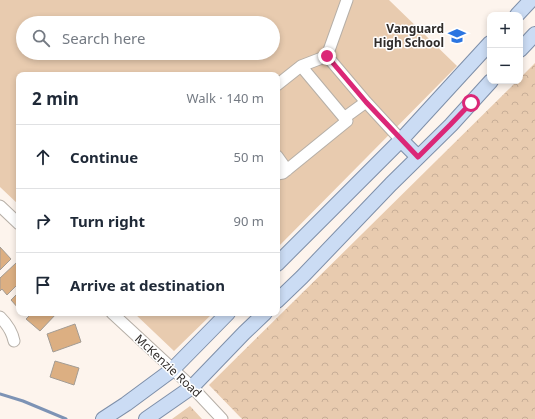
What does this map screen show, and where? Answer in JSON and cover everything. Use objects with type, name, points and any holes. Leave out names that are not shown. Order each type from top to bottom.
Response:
[{"type":"main road","points":[[519,12],[531,0]]},
{"type":"main road","points":[[522,48],[535,34]]},
{"type":"main road","points":[[280,261],[401,140],[487,46]]},
{"type":"main road","points":[[280,298],[488,84]]},
{"type":"main road","points":[[401,140],[418,157]]},
{"type":"main road","points":[[103,419],[172,370],[225,316]]},
{"type":"main road","points":[[146,419],[192,387],[262,316]]},
{"type":"street","points":[[280,83],[301,66],[327,56],[347,0]]},
{"type":"street","points":[[327,56],[401,140]]},
{"type":"street","points":[[282,172],[347,121],[301,66]]},
{"type":"street","points":[[344,118],[366,102]]},
{"type":"street","points":[[0,206],[16,221]]},
{"type":"street","name":"McKenzie Road","points":[[115,316],[192,387],[222,419]]},
{"type":"street","points":[[0,317],[12,333],[14,341]]},
{"type":"green space","points":[[0,0],[389,0],[457,66],[280,245],[280,72],[16,72],[16,202],[0,187]]},
{"type":"green space","points":[[535,63],[535,419],[242,419],[209,385],[514,84],[523,84],[523,75]]},
{"type":"green space","points":[[137,316],[210,316],[174,351]]},
{"type":"green space","points":[[190,406],[202,419],[172,419]]},
{"type":"building","points":[[0,247],[11,259],[0,270]]},
{"type":"building","points":[[16,263],[16,286],[7,295],[2,289],[0,291],[0,278]]},
{"type":"building","points":[[16,295],[16,306],[11,300]]},
{"type":"building","points":[[29,316],[54,316],[40,331],[26,319]]},
{"type":"building","points":[[75,324],[81,342],[53,352],[47,334]]},
{"type":"building","points":[[55,361],[79,368],[74,385],[50,377]]},
{"type":"waterway","points":[[0,394],[23,401],[66,419]]},
{"type":"place","name":"Vanguard High School","points":[[457,36]]},
{"type":"route","points":[[327,56],[366,102],[418,157],[471,103]]}]
